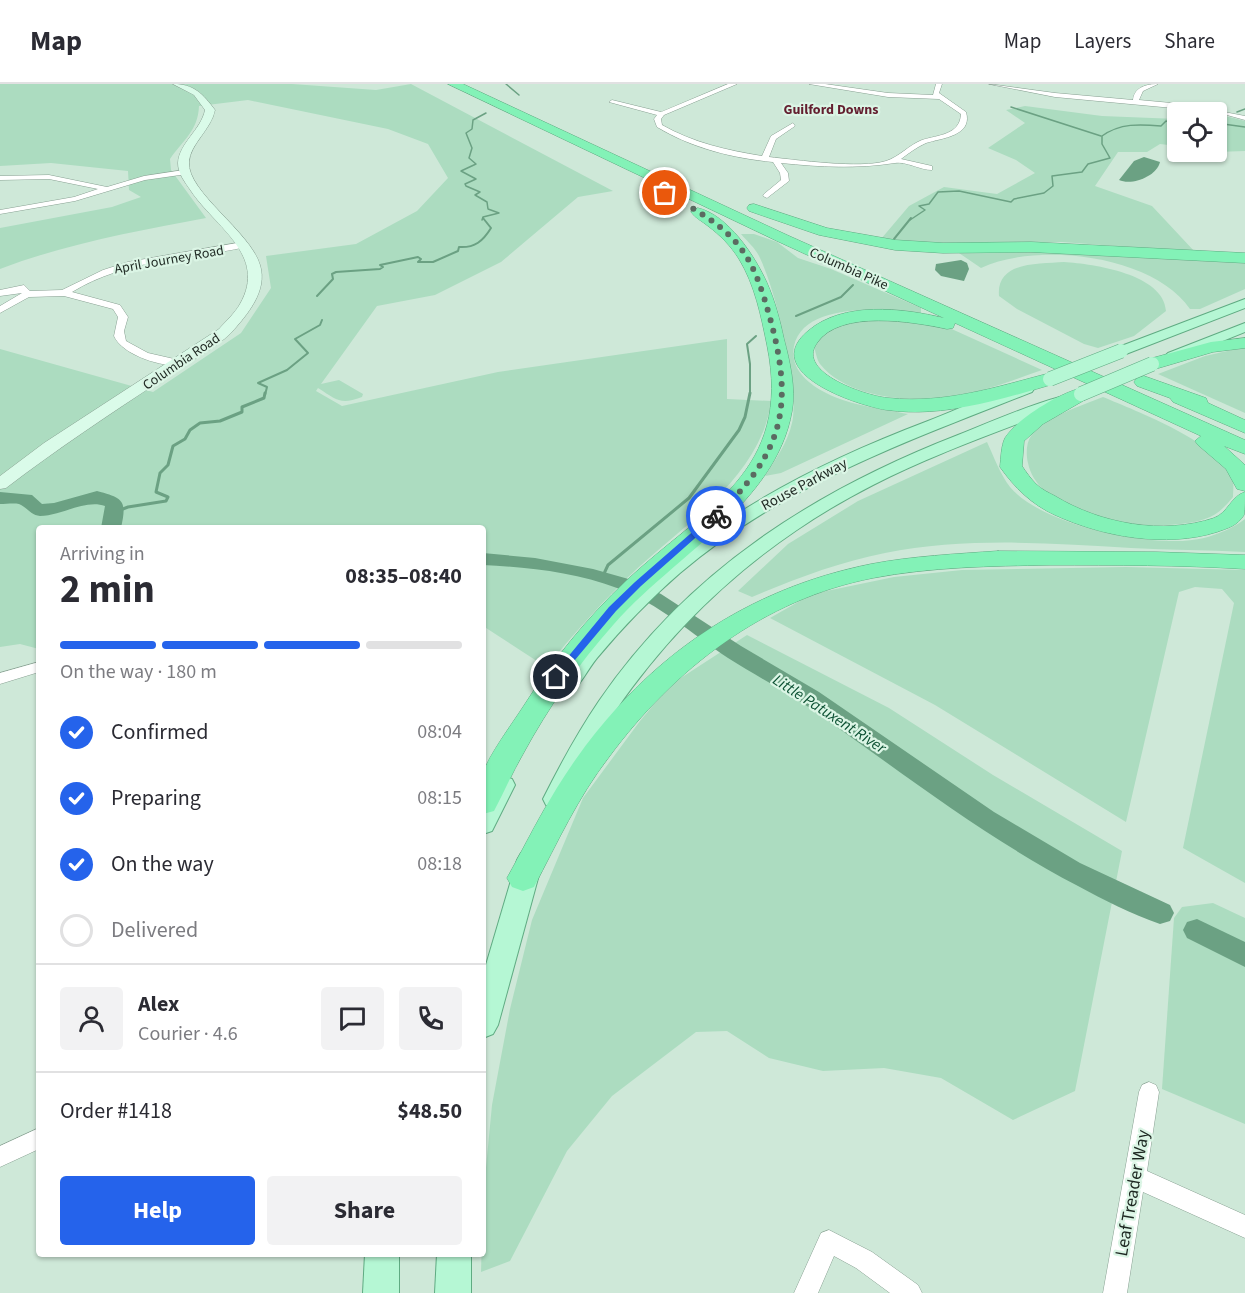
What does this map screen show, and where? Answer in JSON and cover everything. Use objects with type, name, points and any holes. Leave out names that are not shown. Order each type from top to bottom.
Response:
[{"type":"highway","name":"Columbia Pike","points":[[454,84],[1084,385],[1121,392],[1245,448]]},
{"type":"highway","name":"Columbia Pike","points":[[481,84],[730,199],[984,312]]},
{"type":"highway","points":[[486,810],[506,756],[556,677],[753,477],[778,427],[782,411],[783,379],[763,294],[750,261],[724,230],[709,219],[602,154]]},
{"type":"highway","points":[[730,199],[824,232],[895,245],[951,248],[1041,247],[1245,258]]},
{"type":"highway","points":[[1050,379],[971,400],[907,406],[864,399],[826,383],[811,369],[804,354],[805,347],[812,336],[828,326],[861,317],[902,316],[958,327],[1084,385],[1029,425],[1014,442],[1010,452],[1013,469],[1020,480],[1044,501],[1063,512],[1100,524],[1137,531],[1167,533],[1209,528],[1237,513],[1245,499]]},
{"type":"highway","points":[[1148,373],[1211,347],[1245,343]]},
{"type":"highway","points":[[1079,353],[1148,373],[1245,419]]},
{"type":"highway","points":[[1148,373],[1245,427]]},
{"type":"highway","points":[[1121,392],[1197,436],[1224,455],[1242,475],[1245,484]]},
{"type":"highway","points":[[523,878],[582,774],[609,736],[638,703],[691,653],[736,621],[781,598],[838,578],[900,565],[978,558],[1170,559],[1245,562]]},
{"type":"main road","points":[[178,84],[197,93],[210,110],[206,126],[183,155],[184,173]]},
{"type":"main road","name":"Columbia Road","points":[[0,484],[65,436],[224,332],[240,316],[255,293],[257,275],[255,266],[243,245],[184,173]]},
{"type":"main road","name":"Rouse Parkway","points":[[659,572],[746,515],[810,477],[887,443],[1245,303]]},
{"type":"main road","name":"Rouse Parkway","points":[[486,1014],[523,878],[543,824],[590,731],[638,663],[700,596],[750,553],[779,532],[843,493],[1084,385],[1148,373],[1245,327]]},
{"type":"main road","points":[[381,1293],[382,1257]]},
{"type":"main road","points":[[453,1293],[454,1257]]},
{"type":"street","points":[[734,84],[662,114],[657,119],[658,126],[716,149],[765,159],[873,165],[897,160],[917,145],[947,136],[961,126],[964,113],[940,97],[935,91],[939,84]]},
{"type":"street","points":[[812,84],[888,95],[940,97]]},
{"type":"street","points":[[992,84],[1023,91],[1191,106],[1245,118]]},
{"type":"street","points":[[1023,91],[1035,84]]},
{"type":"street","points":[[1136,101],[1136,96],[1141,90],[1155,84]]},
{"type":"street","points":[[612,102],[662,114]]},
{"type":"street","points":[[765,159],[768,143],[773,135],[793,125]]},
{"type":"street","points":[[767,196],[782,186],[786,177],[775,160]]},
{"type":"street","points":[[897,160],[929,168]]},
{"type":"street","points":[[0,212],[66,201],[138,180],[184,173]]},
{"type":"street","points":[[0,178],[49,177],[107,189]]},
{"type":"street","name":"April Journey Road","points":[[64,293],[93,275],[129,263],[243,245]]},
{"type":"street","points":[[0,292],[24,288],[27,294]]},
{"type":"street","points":[[0,310],[27,294],[64,293],[117,306],[123,317],[119,330],[120,339],[127,348],[179,363]]},
{"type":"street","points":[[0,679],[36,668]]},
{"type":"street","name":"Leaf Treader Way","points":[[1115,1293],[1149,1092]]},
{"type":"street","points":[[0,1157],[36,1139]]},
{"type":"street","points":[[1135,1177],[1245,1227]]},
{"type":"street","points":[[806,1293],[829,1241],[864,1260],[909,1293]]},
{"type":"shaded area","points":[[0,84],[292,84],[376,90],[411,84],[613,191],[578,197],[501,262],[435,295],[377,306],[321,384],[339,380],[363,394],[362,397],[343,401],[318,388],[316,391],[342,406],[498,372],[727,339],[727,399],[772,401],[767,421],[753,452],[725,489],[615,590],[546,667],[486,628],[486,525],[36,525],[36,648],[20,644],[0,647],[0,349],[153,392],[241,333],[271,288],[266,256],[356,244],[417,211],[448,178],[428,144],[388,129],[248,100],[199,106],[193,129],[170,159],[171,170],[206,218],[76,245],[0,269],[0,228],[112,207],[141,197],[129,190],[128,171],[51,163],[0,166]]},
{"type":"shaded area","points":[[1025,106],[1102,116],[1167,119],[1167,145],[1160,144],[1147,152],[1118,152],[1095,186],[1152,206],[1195,252],[1062,242],[926,243],[881,239],[909,206],[944,187],[997,194],[1035,173],[1016,160],[988,148],[1025,123],[1006,110]]},
{"type":"shaded area","points":[[1227,116],[1245,121],[1245,151],[1227,152]]},
{"type":"shaded area","points":[[1144,157],[1160,162],[1154,172],[1137,181],[1119,180],[1134,161]]},
{"type":"shaded area","points":[[741,234],[754,234],[777,242],[798,258],[831,269],[921,308],[921,313],[869,310],[830,315],[813,321],[801,331],[794,346],[795,362],[799,371],[819,389],[857,404],[908,414],[781,473],[765,476],[788,437],[794,407],[789,363],[772,290],[759,256]]},
{"type":"shaded area","points":[[1008,249],[1245,261],[1245,289],[1200,309],[1190,309],[1173,291],[1150,276],[1123,265],[1093,258],[1032,255],[1005,260],[981,268],[956,251]]},
{"type":"shaded area","points":[[961,260],[967,263],[969,269],[964,281],[941,276],[935,270],[936,264]]},
{"type":"shaded area","points":[[1064,262],[1092,265],[1126,273],[1141,280],[1162,298],[1166,311],[1134,336],[1098,348],[1084,344],[1017,309],[999,296],[1004,276],[1012,270],[1032,264]]},
{"type":"shaded area","points":[[885,319],[945,326],[1042,370],[970,393],[945,398],[913,399],[878,395],[845,384],[820,364],[814,347],[827,332],[845,325]]},
{"type":"shaded area","points":[[1245,347],[1245,413],[1158,374],[1205,356]]},
{"type":"shaded area","points":[[1103,397],[1176,430],[1212,453],[1225,466],[1233,479],[1233,497],[1220,510],[1205,519],[1184,524],[1159,525],[1132,524],[1103,519],[1077,510],[1054,498],[1037,483],[1028,463],[1029,439],[1044,423]]},
{"type":"shaded area","points":[[987,442],[1010,487],[1026,501],[1047,513],[1101,532],[1158,541],[1204,538],[1226,530],[1245,519],[1245,552],[1039,543],[946,545],[885,553],[851,561],[752,597],[738,591],[788,544],[858,501]]},
{"type":"shaded area","points":[[1126,567],[1245,570],[1245,883],[1183,848],[1234,603],[1222,589],[1195,587],[1179,592],[1126,822],[935,705],[770,618],[812,594],[894,577],[962,570]]},
{"type":"shaded area","points":[[747,635],[889,708],[993,775],[1122,851],[1075,1091],[1013,1120],[941,1078],[884,1068],[823,1071],[769,1058],[727,1031],[696,1032],[612,1096],[567,1151],[510,1261],[481,1272],[481,1257],[486,1257],[486,1168],[492,1105],[510,1009],[532,920],[583,798],[640,721],[670,685]]},
{"type":"shaded area","points":[[1213,903],[1245,918],[1245,1124],[1162,1089],[1174,918],[1182,907]]},
{"type":"waterway","points":[[506,84],[519,95]]},
{"type":"waterway","points":[[1011,107],[1101,136]]},
{"type":"waterway","points":[[1237,112],[1245,109]]},
{"type":"waterway","points":[[482,220],[483,217],[499,213],[488,209],[487,202],[475,195],[480,192],[466,186],[465,184],[476,179],[461,171],[476,164],[469,158],[472,148],[466,133],[472,129],[473,120],[486,113]]},
{"type":"waterway","points":[[910,220],[925,210],[919,206],[929,204],[938,192],[959,191],[1011,202],[1014,199],[1044,193],[1053,186],[1052,176],[1082,172],[1088,164],[1110,158],[1102,144],[1102,136],[1130,125],[1161,126],[1167,121]]},
{"type":"waterway","points":[[1227,125],[1245,127]]},
{"type":"waterway","points":[[317,296],[333,279],[332,274],[336,272],[380,269],[383,267],[380,265],[418,257],[421,259],[418,262],[433,262],[458,251],[459,247],[474,245],[482,240],[491,228],[483,218]]},
{"type":"waterway","points":[[894,239],[911,218]]},
{"type":"waterway","points":[[796,316],[841,297],[853,285]]},
{"type":"waterway","points":[[265,395],[267,387],[258,383],[287,370],[308,353],[295,339],[320,325],[322,320]]},
{"type":"waterway","points":[[750,393],[747,344],[756,336]]},
{"type":"waterway","points":[[115,512],[128,507],[166,501],[168,497],[156,492],[160,473],[168,465],[173,446],[185,439],[190,430],[200,423],[220,421],[242,412],[242,407],[264,398],[265,393]]},
{"type":"waterway","points":[[602,578],[608,565],[689,498],[739,430],[745,417],[750,393]]},
{"type":"waterway","name":"Little Patuxent River","points":[[0,498],[25,499],[38,510],[55,509],[97,497],[114,503],[115,512],[112,525]]},
{"type":"waterway","name":"Little Patuxent River","points":[[486,559],[535,564],[610,579],[654,598],[744,658],[811,698],[985,819],[1070,870],[1160,913]]},
{"type":"waterway","name":"Little Patuxent River","points":[[1197,930],[1245,955]]},
{"type":"way so far","points":[[665,193],[724,230],[750,261],[763,292],[783,379],[782,411],[771,446],[743,490],[716,516]]},
{"type":"district","name":"Guilford Downs","points":[[831,109]]},
{"type":"route","points":[[556,677],[612,609],[716,516]]}]
